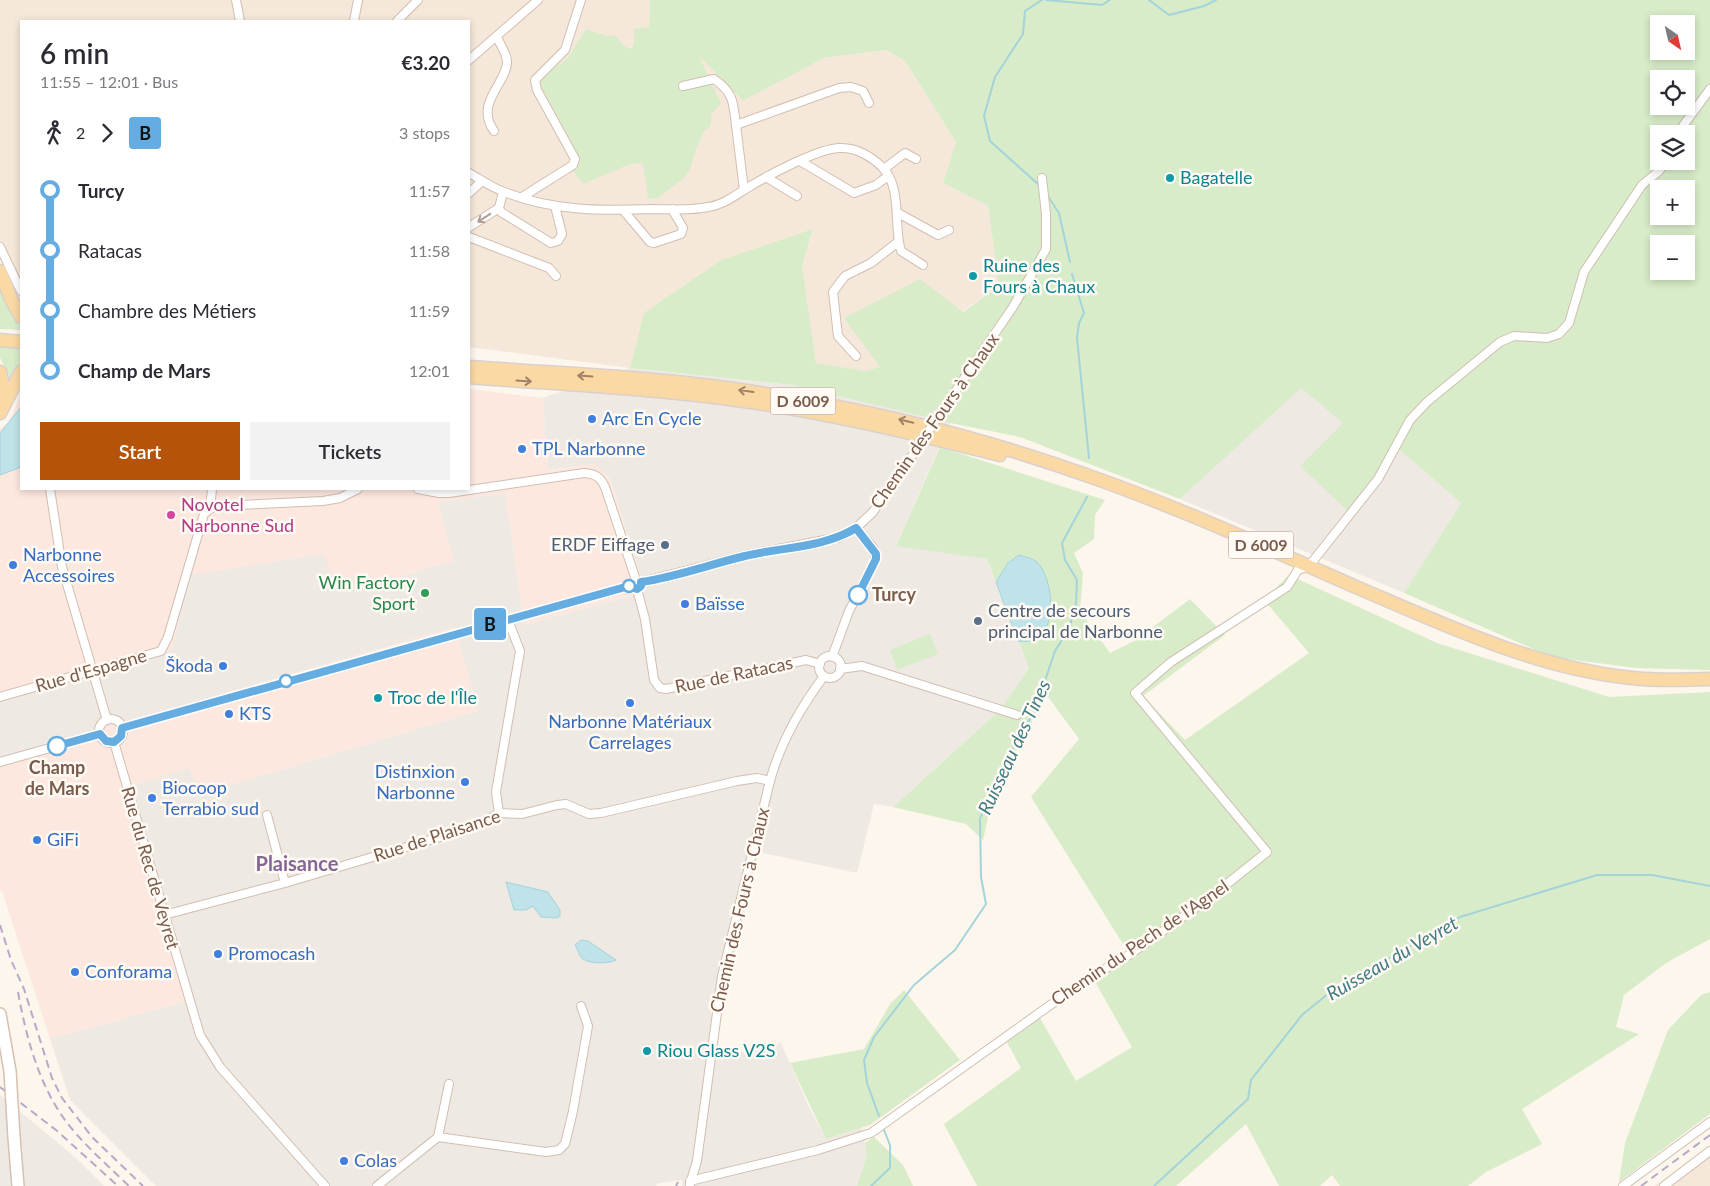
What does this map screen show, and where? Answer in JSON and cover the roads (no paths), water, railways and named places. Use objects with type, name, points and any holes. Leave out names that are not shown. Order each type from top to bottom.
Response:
[{"type":"main road","points":[[0,271],[10,299],[20,315]]},
{"type":"main road","points":[[0,334],[20,336]]},
{"type":"main road","points":[[0,340],[20,342]]},
{"type":"main road","points":[[0,372],[3,385],[0,400]]},
{"type":"main road","points":[[0,414],[20,374]]},
{"type":"main road","name":"D 6009","points":[[470,375],[713,397],[789,408],[880,426],[1001,456],[1076,479],[1137,501],[1454,629],[1563,666],[1632,678],[1710,679]]},
{"type":"main road","name":"D 6009","points":[[1303,568],[1468,642],[1538,665],[1626,683],[1710,685]]},
{"type":"main road","points":[[0,1014],[10,1071],[18,1186]]},
{"type":"street","points":[[236,0],[240,20]]},
{"type":"street","points":[[354,20],[358,0]]},
{"type":"street","points":[[398,20],[418,0]]},
{"type":"street","points":[[470,59],[538,0]]},
{"type":"street","points":[[522,197],[573,165],[575,159],[537,90],[535,80],[565,50],[581,0]]},
{"type":"street","points":[[494,131],[489,124],[488,111],[494,88],[506,69],[507,62],[497,37]]},
{"type":"street","points":[[683,86],[714,79],[731,95],[744,190]]},
{"type":"street","points":[[736,125],[839,88],[851,87],[862,91],[869,103]]},
{"type":"street","points":[[1684,125],[1710,89]]},
{"type":"street","points":[[470,175],[503,192],[555,206],[584,210],[711,207],[726,202],[766,177],[800,161],[830,149],[842,148],[857,151],[886,172],[898,213],[898,242],[905,256],[923,265]]},
{"type":"street","points":[[800,161],[854,193],[876,184],[905,152],[916,159]]},
{"type":"street","name":"Chemin du Pech de l'Agnel","points":[[690,1184],[818,1150],[871,1133],[1084,981],[1129,955],[1200,905],[1267,852],[1134,693],[1172,662],[1288,587],[1378,479],[1410,420],[1427,402],[1500,342],[1514,336],[1547,338],[1559,334],[1569,323],[1584,272],[1642,185],[1660,170]]},
{"type":"street","points":[[766,177],[797,196]]},
{"type":"street","name":"Chemin des Fours à Chaux","points":[[638,579],[747,555],[826,542],[856,528],[873,512],[1009,314],[1046,249],[1045,198],[1042,178]]},
{"type":"street","points":[[470,192],[482,181]]},
{"type":"street","points":[[470,226],[499,208],[503,192]]},
{"type":"street","points":[[499,208],[502,212],[551,243],[558,241],[562,234],[555,206]]},
{"type":"street","points":[[623,210],[650,242],[654,243],[681,234],[682,228],[672,209]]},
{"type":"street","points":[[898,213],[938,235],[949,230]]},
{"type":"street","points":[[470,237],[549,268],[556,276]]},
{"type":"street","points":[[856,356],[838,336],[833,292],[845,276],[883,256],[898,242]]},
{"type":"street","points":[[0,247],[20,289]]},
{"type":"street","points":[[122,728],[508,620],[641,586],[605,487],[601,479],[593,474],[584,472],[470,490]]},
{"type":"street","points":[[50,490],[62,566],[107,720]]},
{"type":"street","name":"Rue d'Espagne","points":[[0,698],[161,651],[168,637],[204,514],[210,509],[212,490]]},
{"type":"street","points":[[210,509],[217,506],[323,501],[340,498],[355,490]]},
{"type":"street","points":[[424,490],[439,494],[468,490]]},
{"type":"street","points":[[832,657],[849,611],[876,559],[873,548],[856,528]]},
{"type":"street","name":"Rue de Ratacas","points":[[633,588],[645,619],[654,680],[660,688],[666,689],[806,660],[820,664]]},
{"type":"street","points":[[498,813],[496,792],[520,651],[508,620]]},
{"type":"street","points":[[827,657],[832,657],[839,662],[840,669],[836,676],[824,676],[820,673],[820,664],[827,657]]},
{"type":"street","points":[[840,669],[862,666],[1017,715]]},
{"type":"street","name":"Chemin des Fours à Chaux","points":[[690,1184],[698,1152],[722,976],[770,781],[781,750],[799,714],[824,676]]},
{"type":"street","points":[[107,720],[116,720],[122,728],[121,736],[114,742],[106,741],[100,734],[100,727],[107,720]]},
{"type":"street","points":[[0,762],[100,734]]},
{"type":"street","name":"Rue du Rec de Veyret","points":[[114,742],[194,1022],[205,1046],[220,1067],[325,1186]]},
{"type":"street","points":[[0,766],[9,760]]},
{"type":"street","name":"Rue de Plaisance","points":[[164,915],[477,826],[498,813],[522,814],[566,804],[589,814],[601,814],[737,781],[757,778],[770,781]]},
{"type":"street","points":[[267,815],[285,882]]},
{"type":"street","points":[[438,1137],[546,1152],[559,1150],[565,1144],[573,1111],[588,1026],[581,1006]]},
{"type":"street","points":[[377,1186],[438,1137],[449,1084]]},
{"type":"street","points":[[1623,1186],[1710,1122]]},
{"type":"street","points":[[1664,1186],[1710,1151]]},
{"type":"water","points":[[20,408],[20,466],[0,475],[0,433]]},
{"type":"water","points":[[1019,555],[1037,562],[1043,570],[1050,593],[1051,606],[1046,629],[1039,637],[1029,641],[1018,641],[996,582],[1008,563]]},
{"type":"water","points":[[506,882],[548,892],[560,910],[560,916],[556,918],[541,917],[533,906],[526,910],[514,910]]},
{"type":"water","points":[[581,940],[588,941],[616,960],[600,963],[583,959],[580,957],[575,945]]},
{"type":"waterway","name":"Ruisseau des Tines","points":[[1039,185],[990,141],[984,116],[995,77],[1023,34],[1025,11],[1042,0]]},
{"type":"waterway","name":"Ruisseau des Tines","points":[[1046,0],[1102,5],[1110,0]]},
{"type":"waterway","name":"Ruisseau des Tines","points":[[1149,0],[1169,15],[1204,6],[1216,0]]},
{"type":"waterway","name":"Ruisseau des Tines","points":[[1047,195],[1059,213],[1070,262]]},
{"type":"waterway","name":"Ruisseau des Tines","points":[[1072,274],[1084,313],[1079,323],[1077,338],[1089,458]]},
{"type":"waterway","name":"Ruisseau des Tines","points":[[879,1116],[867,1083],[864,1060],[874,1037],[914,985],[955,950],[986,904],[981,877],[980,819],[995,780],[1035,710],[1055,651],[1069,629],[1076,603],[1077,580],[1065,560],[1062,543],[1087,497]]},
{"type":"waterway","name":"Ruisseau du Veyret","points":[[1154,1186],[1248,1099],[1251,1080],[1302,1015],[1329,993],[1460,917],[1597,875],[1652,875],[1710,886]]},
{"type":"waterway","name":"Ruisseau des Tines","points":[[871,1186],[890,1168],[890,1145],[884,1130]]},
{"type":"railway","points":[[0,925],[11,960],[24,989],[52,1078],[62,1098],[92,1137],[143,1186]]},
{"type":"railway","points":[[18,992],[29,1042],[47,1091],[65,1120],[129,1186]]},
{"type":"railway","points":[[0,1087],[56,1130],[118,1186]]},
{"type":"railway","points":[[1641,1186],[1710,1135]]},
{"type":"railway","points":[[676,1186],[678,1182]]},
{"type":"place","name":"Bagatelle","points":[[1170,178]]},
{"type":"place","name":"Ruine des Fours à Chaux","points":[[973,276]]},
{"type":"place","name":"Arc En Cycle","points":[[592,419]]},
{"type":"place","name":"TPL Narbonne","points":[[522,449]]},
{"type":"place","name":"Novotel Narbonne Sud","points":[[171,515]]},
{"type":"place","name":"ERDF Eiffage","points":[[665,545]]},
{"type":"place","name":"Narbonne Accessoires","points":[[13,565]]},
{"type":"place","name":"Win Factory Sport","points":[[425,593]]},
{"type":"place","name":"Turcy","points":[[858,595]]},
{"type":"place","name":"Baïsse","points":[[685,604]]},
{"type":"place","name":"Centre de secours principal de Narbonne","points":[[978,621]]},
{"type":"place","name":"Škoda","points":[[223,666]]},
{"type":"place","name":"Troc de l'Île","points":[[378,698]]},
{"type":"place","name":"Narbonne Matériaux Carrelages","points":[[630,703]]},
{"type":"place","name":"KTS","points":[[229,714]]},
{"type":"place","name":"Champ de Mars","points":[[57,746]]},
{"type":"place","name":"Distinxion Narbonne","points":[[465,782]]},
{"type":"place","name":"Biocoop Terrabio sud","points":[[152,798]]},
{"type":"place","name":"GiFi","points":[[37,840]]},
{"type":"place","name":"Promocash","points":[[218,954]]},
{"type":"place","name":"Conforama","points":[[75,972]]},
{"type":"place","name":"Riou Glass V2S","points":[[647,1051]]},
{"type":"place","name":"Colas","points":[[344,1161]]},
{"type":"district","name":"Plaisance","points":[[297,864]]}]
